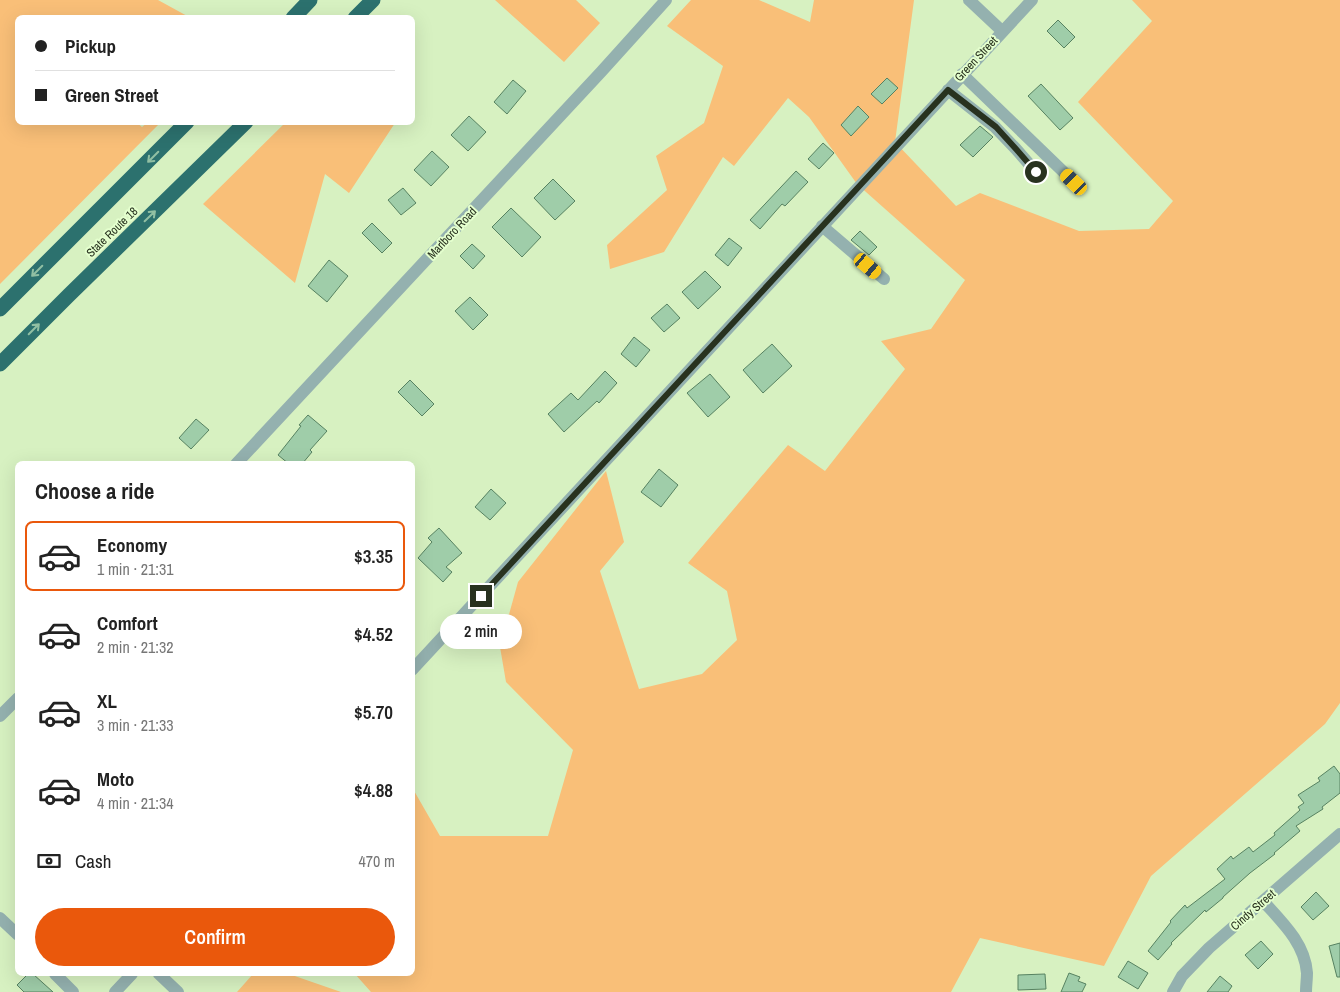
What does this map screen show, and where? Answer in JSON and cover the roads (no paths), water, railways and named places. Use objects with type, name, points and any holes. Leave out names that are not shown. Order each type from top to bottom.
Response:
[{"type":"highway","points":[[296,15],[310,0]]},
{"type":"highway","points":[[358,15],[373,0]]},
{"type":"highway","name":"State Route 18","points":[[0,309],[184,125]]},
{"type":"highway","name":"State Route 18","points":[[0,364],[243,125]]},
{"type":"street","name":"Marlboro Road","points":[[239,461],[666,0]]},
{"type":"street","points":[[969,0],[1002,31]]},
{"type":"street","name":"Green Street","points":[[415,667],[1032,0]]},
{"type":"street","points":[[962,74],[1074,182]]},
{"type":"street","points":[[948,90],[996,127],[1036,172]]},
{"type":"street","points":[[822,226],[884,279]]},
{"type":"street","points":[[0,716],[15,701]]},
{"type":"street","name":"Cindy Street","points":[[1172,992],[1182,976],[1209,948],[1340,834]]},
{"type":"street","points":[[1263,901],[1288,929],[1302,951],[1307,971],[1306,992]]},
{"type":"street","points":[[0,918],[15,932]]},
{"type":"street","points":[[57,976],[73,992]]},
{"type":"street","points":[[116,992],[130,976]]},
{"type":"street","points":[[161,976],[178,992]]}]
